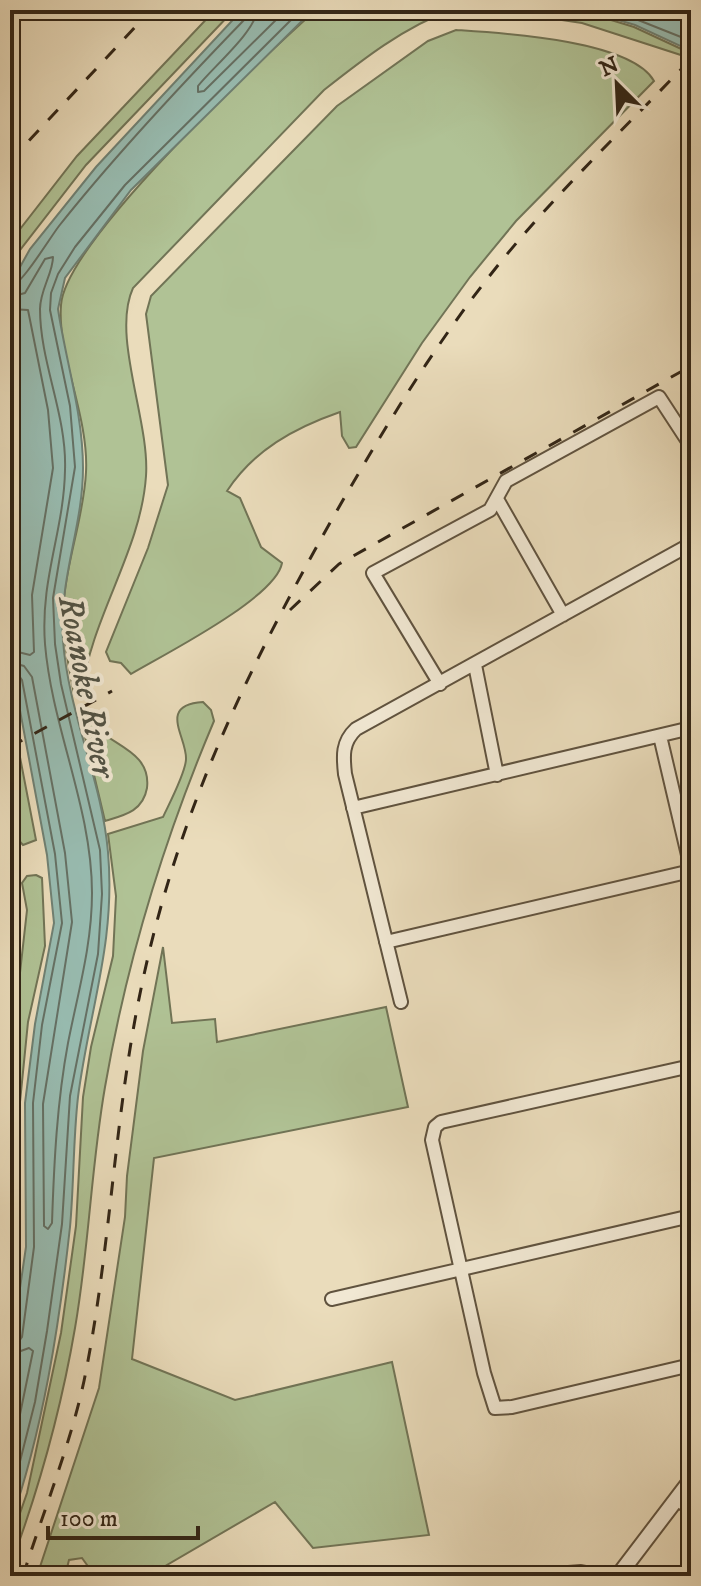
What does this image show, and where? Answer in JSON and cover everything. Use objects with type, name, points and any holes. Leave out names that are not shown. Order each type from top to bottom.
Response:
[{"type":"street","points":[[440,684],[373,573],[490,510],[506,481],[659,397],[691,446]]},
{"type":"street","points":[[497,499],[563,615]]},
{"type":"street","points":[[401,1002],[353,808],[343,756],[347,739],[356,729],[691,544]]},
{"type":"street","points":[[475,665],[497,775]]},
{"type":"street","points":[[353,808],[691,728]]},
{"type":"street","points":[[386,942],[691,870],[660,736]]},
{"type":"street","points":[[691,1066],[449,1121],[435,1127],[432,1140],[492,1404],[500,1409],[691,1365]]},
{"type":"street","points":[[332,1299],[691,1216]]},
{"type":"street","points":[[618,1576],[691,1480]]},
{"type":"street","points":[[678,1500],[691,1509]]},
{"type":"street","points":[[531,1576],[581,1572],[601,1576]]},
{"type":"green space","points":[[215,10],[234,10],[86,165],[10,263],[10,242],[77,156]]},
{"type":"green space","points":[[316,10],[451,10],[400,35],[324,90],[133,288],[127,308],[126,330],[146,454],[142,504],[126,558],[95,637],[82,692],[74,694],[63,610],[82,504],[86,451],[61,324],[61,305],[71,276],[129,196],[213,107]]},
{"type":"green space","points":[[495,10],[585,12],[634,27],[690,53],[687,57],[582,23]]},
{"type":"green space","points":[[456,30],[563,41],[593,48],[620,56],[641,67],[654,81],[516,221],[470,277],[422,343],[356,447],[349,448],[342,436],[340,412],[276,442],[238,476],[227,491],[240,498],[261,547],[282,563],[275,577],[240,608],[131,674],[121,663],[110,661],[106,652],[148,548],[168,485],[146,314],[151,296],[337,106],[428,41]]},
{"type":"green space","points":[[203,702],[211,710],[214,721],[163,855],[124,993],[100,1117],[84,1268],[69,1359],[48,1449],[10,1567],[10,1542],[27,1493],[61,1333],[76,1226],[83,1097],[91,1047],[113,956],[116,896],[108,834],[163,817],[186,759],[178,716],[181,709],[189,704]]},
{"type":"green space","points":[[86,714],[102,733],[133,754],[146,774],[147,788],[142,802],[126,814],[105,821],[80,716]]},
{"type":"green space","points":[[19,752],[36,840],[23,845],[14,835],[11,793],[12,772]]},
{"type":"green space","points":[[27,876],[42,878],[45,946],[28,1022],[20,1102],[20,1246],[10,1325],[10,1062],[27,910],[22,883]]},
{"type":"green space","points":[[163,947],[172,1023],[215,1019],[217,1042],[386,1007],[408,1107],[154,1158],[132,1359],[235,1400],[392,1362],[429,1535],[313,1548],[275,1502],[148,1576],[95,1576],[82,1558],[69,1560],[65,1576],[37,1576],[99,1388],[125,1217],[127,1176],[143,1051]]},
{"type":"water","points":[[242,10],[313,10],[131,190],[65,278],[58,309],[77,408],[83,468],[79,511],[64,595],[63,640],[71,694],[105,825],[108,916],[78,1097],[70,1227],[55,1340],[32,1452],[10,1525],[10,1356],[26,1247],[25,1103],[35,1024],[54,923],[47,855],[10,657],[10,285],[30,249],[96,167]]},
{"type":"water","points":[[584,10],[691,10],[691,51],[635,25]]},
{"type":"railway","points":[[10,161],[151,10]]},
{"type":"railway","points":[[23,1576],[64,1454],[84,1381],[101,1282],[125,1083],[142,984],[175,859],[220,742],[303,571],[373,449],[433,354],[522,237],[691,59]]},
{"type":"railway","points":[[290,610],[339,564],[691,366]]},
{"type":"railway","points":[[10,747],[112,691]]},
{"type":"water label","name":"Roanoke River","points":[[88,686]]}]
